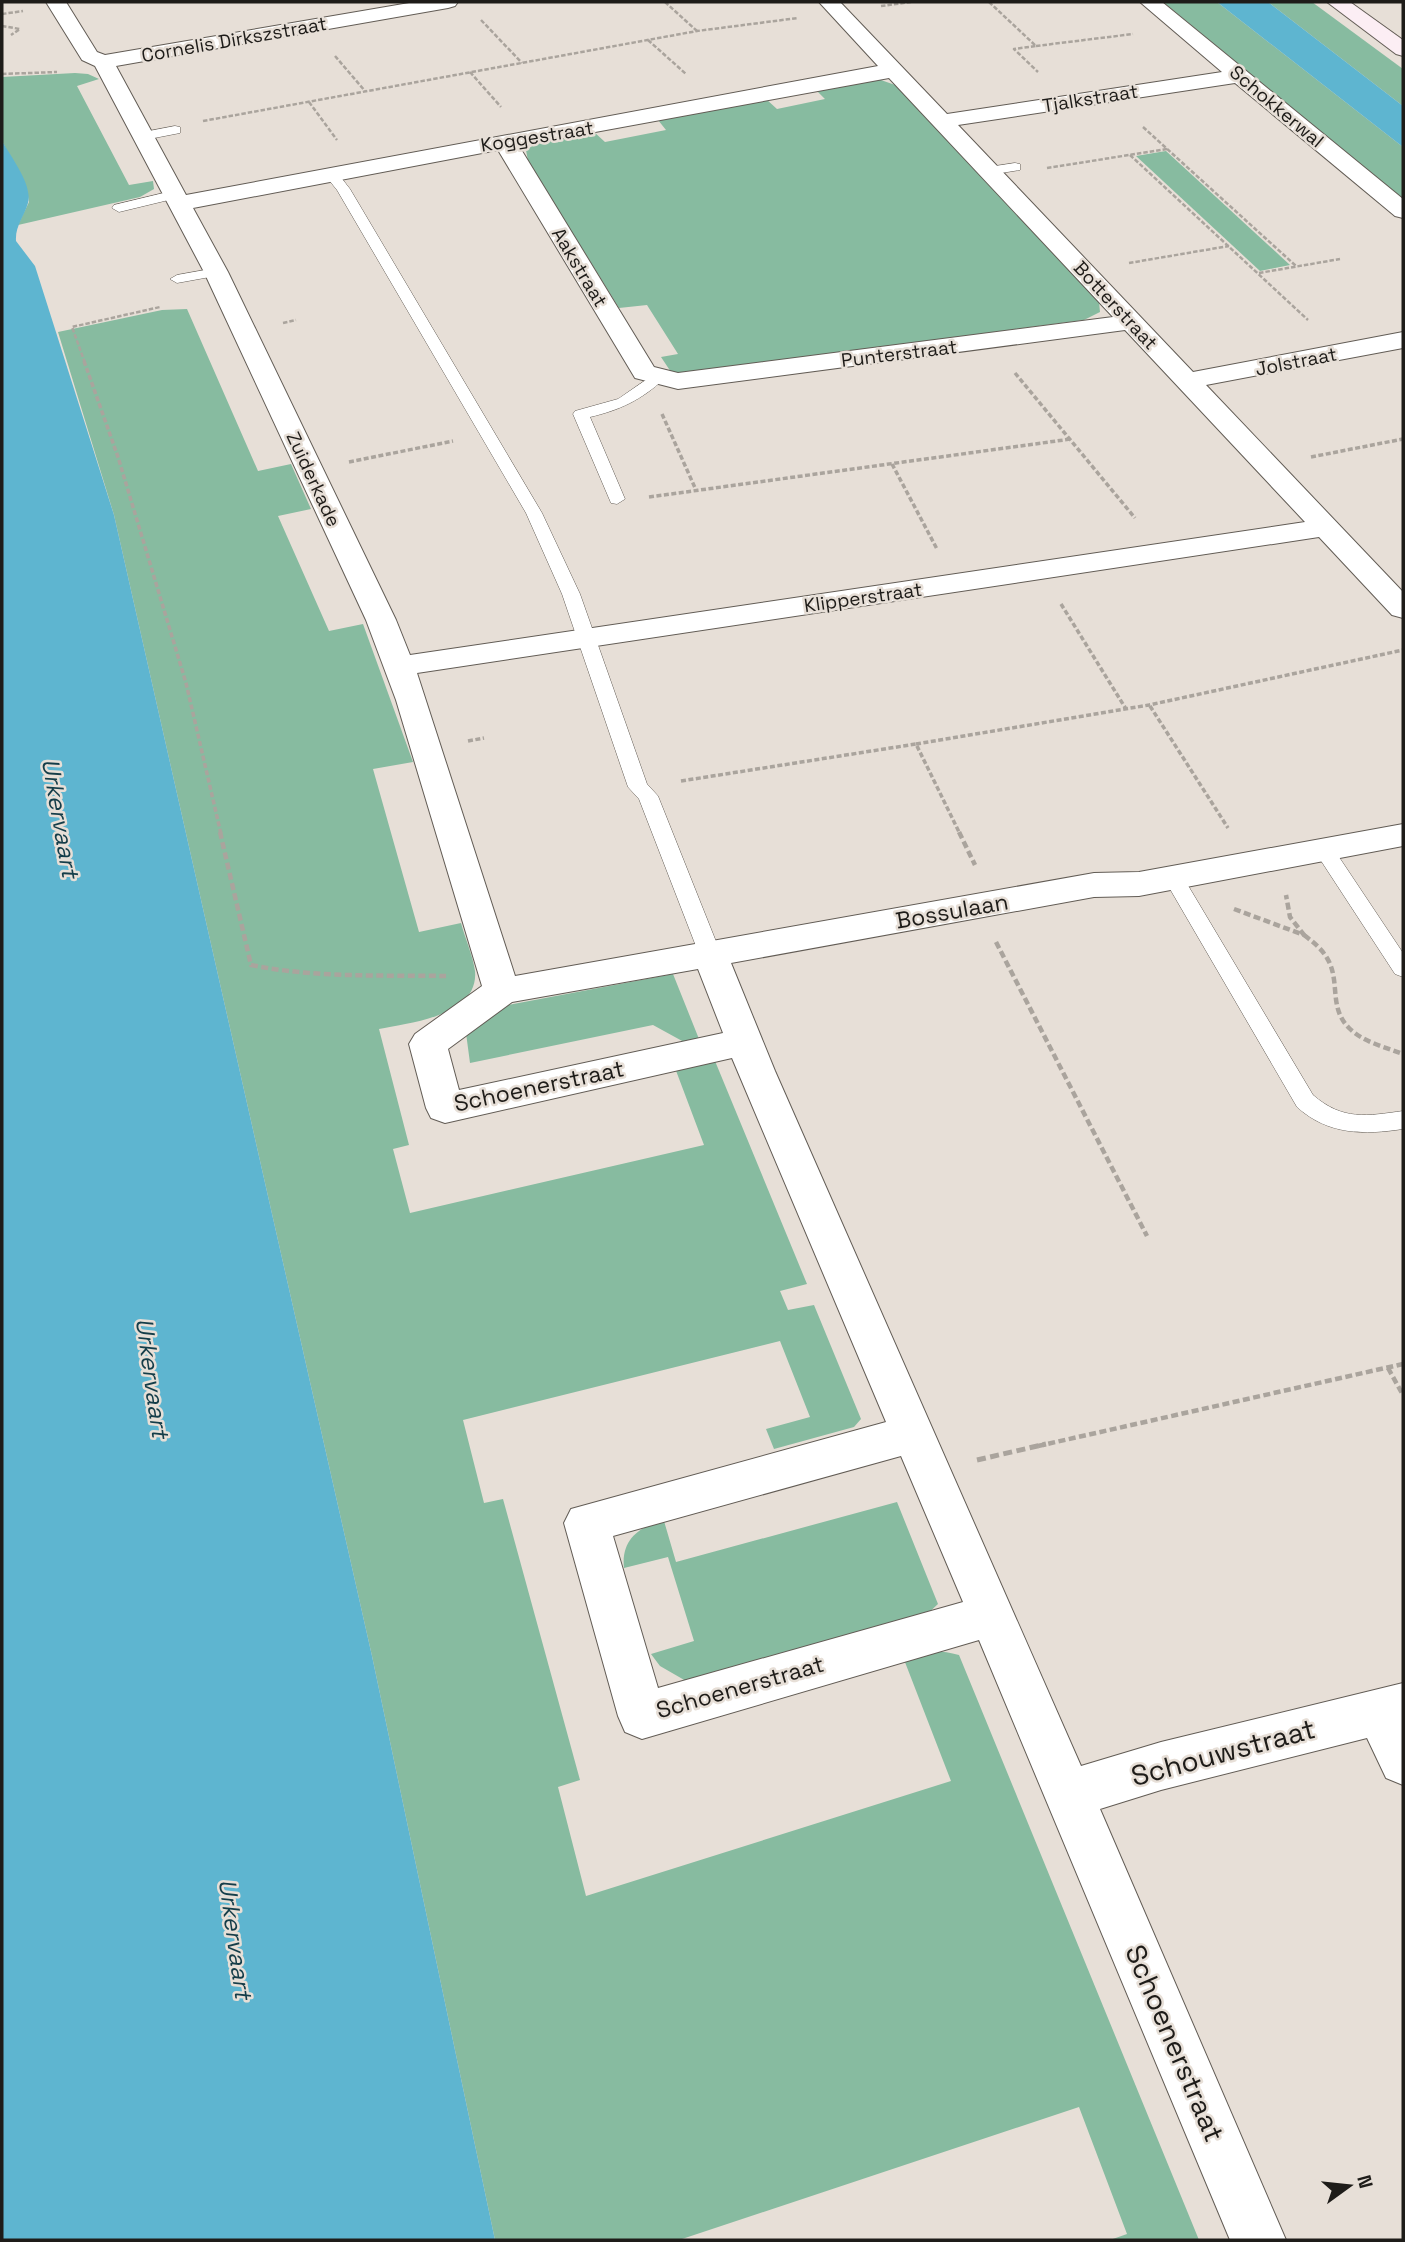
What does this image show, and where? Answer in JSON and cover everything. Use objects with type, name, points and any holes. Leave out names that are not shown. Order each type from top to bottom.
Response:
[{"type":"main road","points":[[1337,2],[1403,50]]},
{"type":"street","name":"Zuiderkade","points":[[56,2],[89,56],[103,62],[178,199],[216,272],[382,620],[400,666],[502,991]]},
{"type":"street","name":"Cornelis Dirkszstraat","points":[[103,62],[448,2]]},
{"type":"street","name":"Botterstraat","points":[[829,2],[1403,609]]},
{"type":"street","name":"Schokkerwal","points":[[1150,2],[1403,211]]},
{"type":"street","name":"Koggestraat","points":[[178,199],[331,174],[894,71]]},
{"type":"street","name":"Tjalkstraat","points":[[941,121],[1240,76]]},
{"type":"street","name":"Aakstraat","points":[[505,142],[643,372],[663,377]]},
{"type":"street","name":"Punterstraat","points":[[663,377],[678,381],[690,380],[1131,322]]},
{"type":"street","name":"Jolstraat","points":[[1188,381],[1403,340]]},
{"type":"street","name":"Klipperstraat","points":[[400,666],[1326,527]]},
{"type":"street","name":"Bossulaan","points":[[502,991],[1094,885],[1139,884],[1403,835]]},
{"type":"street","name":"Schoenerstraat","points":[[710,954],[744,1042],[1258,2240]]},
{"type":"street","name":"Schoenerstraat","points":[[502,991],[428,1044],[445,1108],[744,1042]]},
{"type":"street","name":"Schoenerstraat","points":[[912,1434],[587,1523],[642,1716],[992,1615]]},
{"type":"street","name":"Schouwstraat","points":[[1068,1794],[1161,1766],[1391,1709],[1403,1761]]},
{"type":"lane","points":[[144,135],[175,130]]},
{"type":"lane","points":[[989,171],[1015,167]]},
{"type":"lane","points":[[331,174],[354,208],[534,513],[571,594],[638,787],[648,796],[710,954]]},
{"type":"lane","points":[[118,208],[178,199]]},
{"type":"lane","points":[[177,279],[216,272]]},
{"type":"lane","points":[[617,499],[581,414],[619,407],[663,377]]},
{"type":"lane","points":[[1325,850],[1403,969]]},
{"type":"lane","points":[[1173,877],[1313,1109],[1322,1116],[1346,1124],[1370,1125],[1403,1120]]},
{"type":"path","points":[[665,2],[697,32]]},
{"type":"path","points":[[989,2],[1036,46]]},
{"type":"path","points":[[199,121],[648,40],[809,16]]},
{"type":"path","points":[[480,19],[522,63]]},
{"type":"path","points":[[2,26],[20,29],[11,35]]},
{"type":"path","points":[[1043,76],[1014,49],[1143,33]]},
{"type":"path","points":[[648,40],[694,82]]},
{"type":"path","points":[[335,55],[365,91]]},
{"type":"path","points":[[2,74],[46,70]]},
{"type":"path","points":[[470,72],[502,108]]},
{"type":"path","points":[[308,102],[344,149]]},
{"type":"path","points":[[1138,123],[1296,266]]},
{"type":"path","points":[[1048,168],[1167,149]]},
{"type":"path","points":[[1130,155],[1314,326]]},
{"type":"path","points":[[1124,264],[1229,246]]},
{"type":"path","points":[[1258,273],[1340,259]]},
{"type":"path","points":[[105,320],[72,327],[118,457],[186,683],[251,965],[280,971],[337,975],[447,976]]},
{"type":"path","points":[[1010,368],[1137,521]]},
{"type":"path","points":[[656,402],[696,490]]},
{"type":"path","points":[[644,498],[1071,439]]},
{"type":"path","points":[[1310,457],[1403,439]]},
{"type":"path","points":[[344,463],[460,440]]},
{"type":"path","points":[[892,463],[943,560]]},
{"type":"path","points":[[1058,598],[1127,710]]},
{"type":"path","points":[[669,783],[1127,710],[1403,650]]},
{"type":"path","points":[[1149,705],[1231,833]]},
{"type":"path","points":[[916,744],[975,866]]},
{"type":"path","points":[[1284,886],[1290,917],[1330,960],[1334,974],[1332,997],[1344,1023],[1367,1039],[1403,1054]]},
{"type":"path","points":[[1232,908],[1304,935]]},
{"type":"path","points":[[1005,955],[1147,1236]]},
{"type":"path","points":[[978,1459],[1403,1364]]},
{"type":"path","points":[[1388,1368],[1403,1395]]},
{"type":"green space","points":[[1163,2],[1217,2],[1403,147],[1403,199]]},
{"type":"green space","points":[[1268,2],[1312,2],[1403,69],[1403,106]]},
{"type":"green space","points":[[88,74],[99,79],[77,86],[129,185],[153,181],[154,189],[140,197],[18,225],[29,202],[27,190],[2,141],[2,77]]},
{"type":"green space","points":[[878,79],[898,86],[1099,302],[1100,312],[1084,320],[684,373],[671,372],[661,357],[678,354],[647,305],[619,308],[528,161],[526,150],[534,145],[594,132],[605,142],[666,130],[658,120],[766,99],[777,109],[825,99],[815,89]]},
{"type":"green space","points":[[1166,151],[1290,265],[1260,271],[1136,156]]},
{"type":"green space","points":[[187,309],[258,471],[291,464],[311,509],[278,516],[329,631],[363,624],[413,762],[373,769],[419,932],[461,923],[473,959],[473,986],[466,998],[454,1008],[424,1020],[379,1029],[409,1145],[393,1149],[410,1213],[704,1145],[675,1068],[715,1061],[807,1284],[780,1291],[788,1310],[814,1305],[861,1419],[854,1427],[774,1449],[766,1429],[810,1417],[780,1341],[463,1420],[484,1503],[503,1499],[580,1780],[558,1787],[586,1896],[951,1781],[903,1657],[931,1652],[959,1655],[1199,2240],[1110,2240],[1127,2234],[1079,2107],[679,2240],[495,2240],[372,1656],[114,515],[58,332],[162,310]]},
{"type":"green space","points":[[673,974],[699,1039],[684,1042],[653,1025],[470,1063],[466,1033],[503,1006]]},
{"type":"green space","points":[[897,1502],[938,1604],[923,1618],[686,1681],[660,1666],[651,1654],[694,1641],[668,1557],[624,1568],[625,1550],[639,1531],[664,1521],[676,1562]]},
{"type":"water","points":[[1217,2],[1268,2],[1403,106],[1403,147]]},
{"type":"water","name":"Urkervaart","points":[[2,141],[20,171],[29,196],[16,241],[35,266],[114,515],[372,1656],[495,2240],[2,2240]]}]
